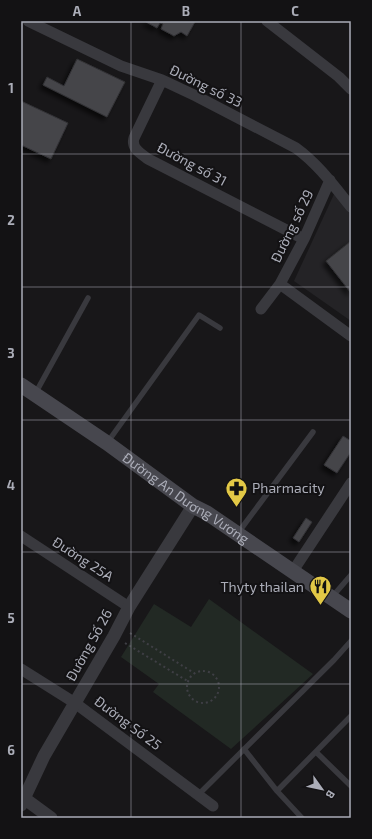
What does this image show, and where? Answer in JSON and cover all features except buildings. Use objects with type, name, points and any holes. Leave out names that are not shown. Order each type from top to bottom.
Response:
[{"type":"main road","name":"Đường An Dương Vương","points":[[21,385],[107,443],[193,506],[207,513],[351,611]]},
{"type":"street","name":"Đường số 33","points":[[28,21],[121,66],[162,80],[196,96],[296,148],[309,158],[330,180],[351,207]]},
{"type":"street","points":[[267,21],[339,77],[351,89]]},
{"type":"street","name":"Đường số 31","points":[[162,80],[134,138],[133,142],[135,148],[148,158],[304,239]]},
{"type":"street","name":"Đường số 29","points":[[261,309],[280,284],[304,239],[330,180]]},
{"type":"street","name":"Đường số 29","points":[[280,284],[351,336]]},
{"type":"street","points":[[293,571],[351,483]]},
{"type":"street","name":"Đường Số 26","points":[[22,800],[44,756],[129,607],[193,506]]},
{"type":"street","name":"Đường 25A","points":[[21,536],[129,607]]},
{"type":"street","name":"Đường Số 25","points":[[21,668],[75,703],[213,806]]},
{"type":"street","points":[[22,800],[51,818]]},
{"type":"lane","points":[[35,394],[88,298]]},
{"type":"lane","points":[[107,443],[199,315],[220,328]]},
{"type":"lane","points":[[238,534],[312,432]]},
{"type":"lane","points":[[332,598],[351,575]]},
{"type":"lane","points":[[198,795],[334,660],[351,641]]},
{"type":"lane","points":[[277,791],[351,716]]},
{"type":"lane","points":[[244,749],[277,791],[302,818]]},
{"type":"lane","points":[[316,752],[351,786]]},
{"type":"path","points":[[116,631],[194,673]]},
{"type":"path","points":[[116,631],[189,682]]},
{"type":"path","points":[[200,671],[210,672],[217,678],[219,688],[215,698],[206,703],[197,702],[189,695],[187,685],[194,673],[200,671]]},
{"type":"shaded area","points":[[335,192],[351,213],[351,321],[294,281]]},
{"type":"shaded area","points":[[209,599],[313,674],[231,749],[153,692],[159,684],[121,657],[154,604],[191,627]]},
{"type":"place","name":"Pharmacity","points":[[236,508]]},
{"type":"place","name":"Thyty thailan","points":[[320,606]]}]
